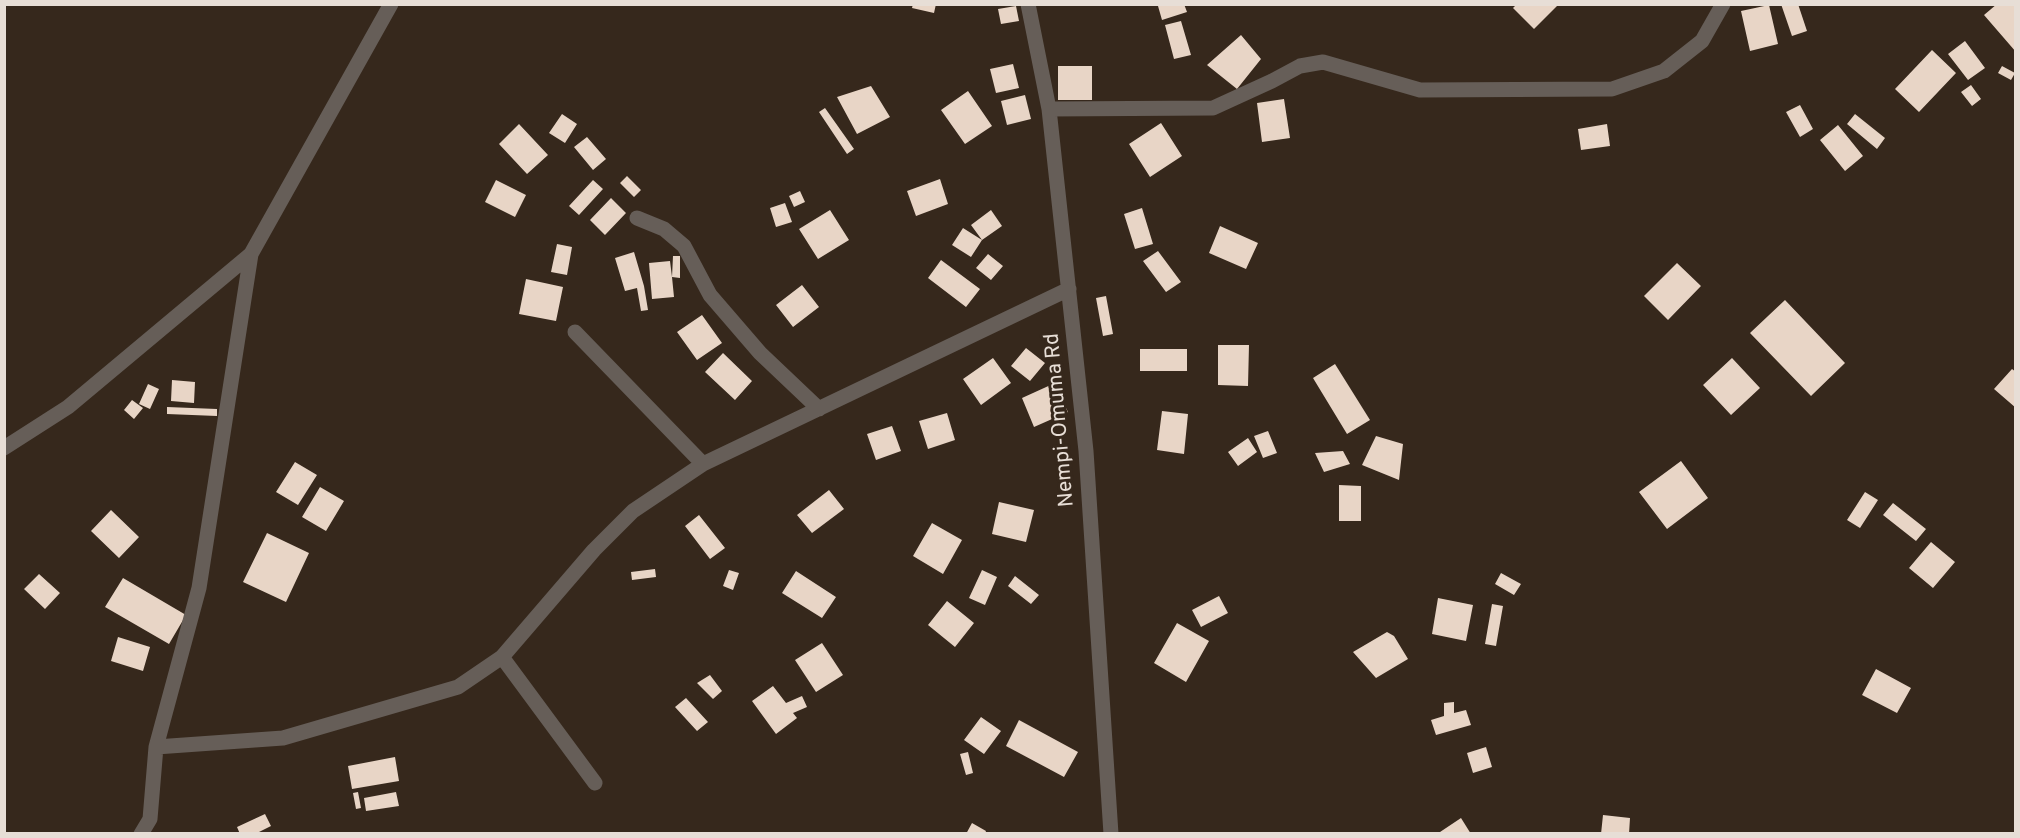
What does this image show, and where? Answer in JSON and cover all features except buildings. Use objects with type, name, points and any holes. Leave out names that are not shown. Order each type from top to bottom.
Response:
[{"type":"street","points":[[141,834],[150,819],[156,747],[199,588],[251,254],[391,4]]},
{"type":"street","name":"Nempi-Omuma Rd","points":[[1028,4],[1049,109],[1086,451],[1112,834]]},
{"type":"street","points":[[1049,109],[1213,108],[1300,66],[1323,62],[1420,90],[1612,89],[1664,71],[1702,41],[1723,4]]},
{"type":"street","points":[[637,218],[664,229],[684,246],[710,295],[760,353],[819,410]]},
{"type":"street","points":[[4,448],[68,407],[251,254]]},
{"type":"street","points":[[156,747],[283,738],[458,687],[502,657],[594,550],[633,511],[703,464],[1069,289]]},
{"type":"street","points":[[575,332],[703,464]]},
{"type":"street","points":[[502,657],[595,783]]},
{"type":"street","points":[[150,819],[158,834]]}]
